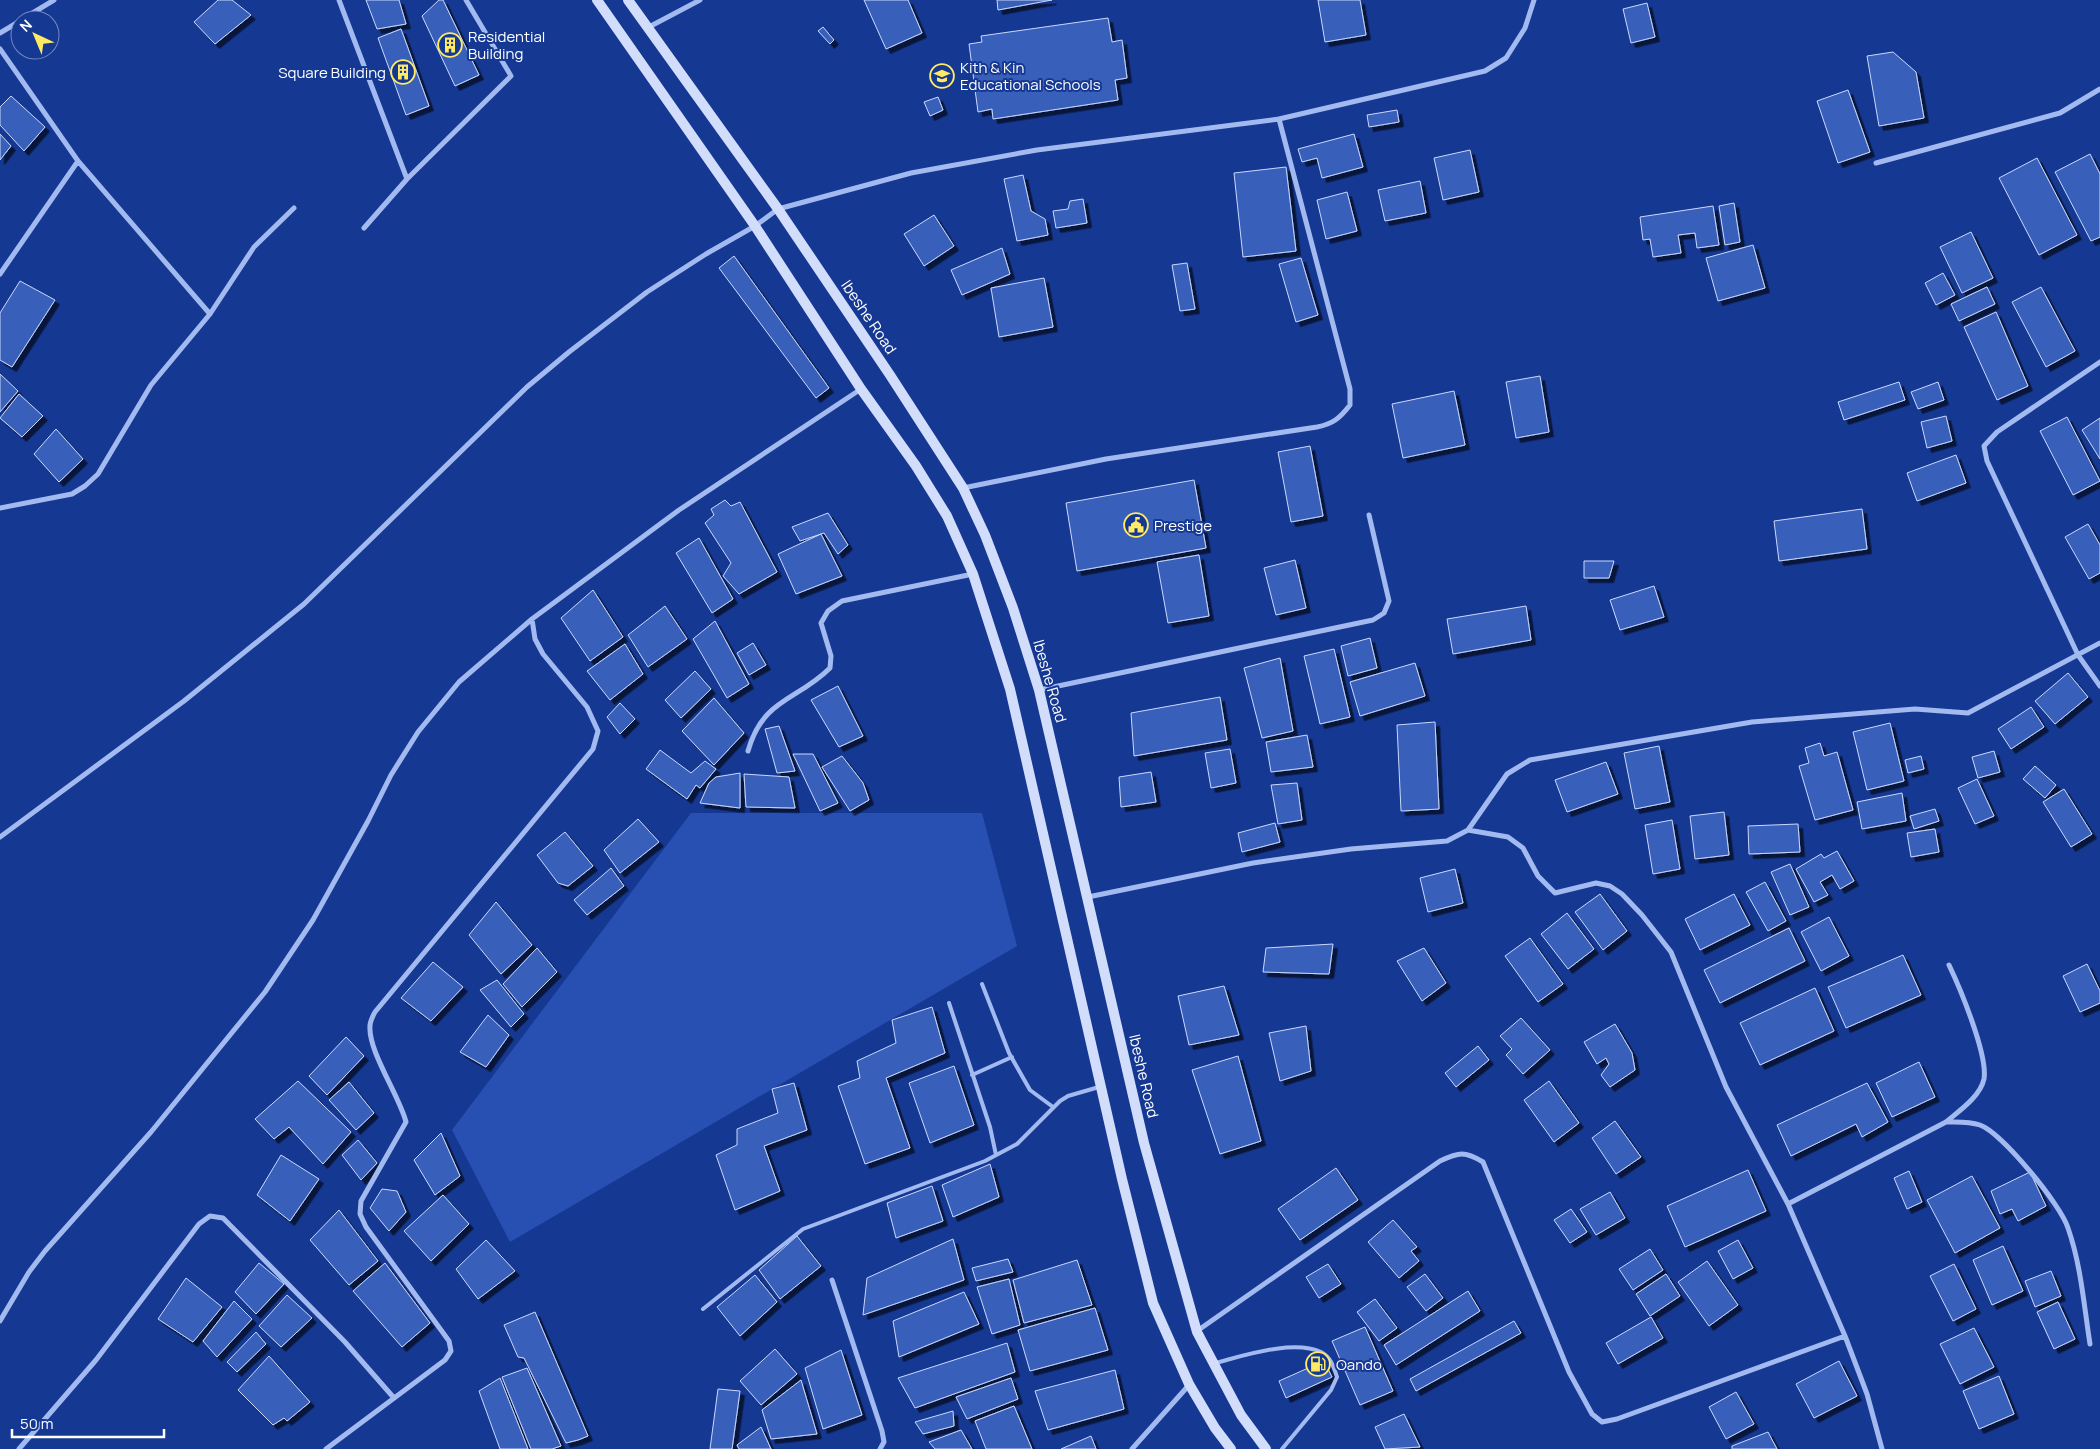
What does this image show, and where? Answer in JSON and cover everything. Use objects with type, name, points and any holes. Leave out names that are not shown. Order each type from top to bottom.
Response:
[{"type":"main road","points":[[597,0],[755,226],[861,390],[916,466],[947,516],[973,574],[1010,689],[1101,1087],[1153,1303],[1189,1384],[1215,1428],[1231,1449]]},
{"type":"main road","name":"Ibeshe Road","points":[[628,0],[778,209],[963,488],[989,544],[1013,608],[1039,690],[1144,1144],[1197,1332],[1212,1364],[1241,1415],[1266,1449]]},
{"type":"street","points":[[38,10],[54,0]]},
{"type":"street","points":[[340,0],[407,178]]},
{"type":"street","points":[[364,228],[407,178],[512,76],[466,0]]},
{"type":"street","points":[[647,28],[700,0]]},
{"type":"street","points":[[0,837],[184,701],[304,604],[526,387],[568,352],[647,292],[706,254],[755,226],[778,209],[911,173],[1037,150],[1279,119],[1485,71],[1506,58],[1525,28],[1534,0]]},
{"type":"street","points":[[0,49],[78,161],[210,314]]},
{"type":"street","points":[[1876,163],[2060,113],[2100,89]]},
{"type":"street","points":[[963,488],[1106,460],[1333,424],[1342,415],[1350,405],[1350,390],[1279,119]]},
{"type":"street","points":[[0,274],[78,161]]},
{"type":"street","points":[[0,508],[72,494],[85,486],[98,474],[151,386],[210,314],[254,247],[294,208]]},
{"type":"street","points":[[2100,362],[1997,432],[1984,446],[1987,461],[2078,655],[2100,686]]},
{"type":"street","points":[[0,1321],[29,1272],[45,1251],[151,1132],[265,992],[290,956],[332,887],[391,774],[418,732],[439,704],[459,682],[532,619],[679,510],[861,390]]},
{"type":"street","points":[[1039,690],[1373,620],[1384,613],[1389,601],[1370,515]]},
{"type":"street","points":[[748,751],[753,733],[768,713],[783,699],[820,678],[830,668],[830,656],[821,624],[828,611],[842,601],[973,574]]},
{"type":"street","points":[[326,1449],[446,1360],[451,1351],[449,1340],[366,1227],[360,1214],[361,1201],[406,1122],[401,1103],[372,1043],[370,1025],[375,1012],[594,749],[598,731],[587,707],[543,654],[535,639],[532,619]]},
{"type":"street","points":[[1088,897],[1253,863],[1351,849],[1447,841],[1468,830],[1506,774],[1530,760],[1752,722],[1915,709],[1968,713],[2100,643]]},
{"type":"street","points":[[1468,830],[1508,837],[1523,848],[1538,876],[1555,893],[1596,883],[1610,886],[1622,894],[1655,929],[1672,952],[1726,1087],[1788,1204],[1845,1336],[1867,1394],[1882,1449]]},
{"type":"street","points":[[1788,1204],[1946,1122],[1966,1105],[1980,1088],[1984,1078],[1979,1045],[1950,965]]},
{"type":"street","points":[[1946,1122],[1967,1122],[1981,1126],[2007,1146],[2048,1195],[2068,1226],[2075,1255],[2090,1344]]},
{"type":"street","points":[[1197,1332],[1440,1160],[1453,1155],[1469,1154],[1483,1162],[1569,1372],[1592,1414],[1602,1422],[1617,1419],[1845,1336]]},
{"type":"street","points":[[19,1449],[96,1360],[199,1224],[210,1216],[223,1218],[230,1224],[345,1342],[394,1398]]},
{"type":"street","points":[[832,1280],[882,1431],[884,1442],[880,1449]]},
{"type":"street","points":[[1132,1449],[1189,1384]]},
{"type":"lane","points":[[982,984],[1012,1057],[1030,1090],[1053,1107]]},
{"type":"lane","points":[[949,1003],[990,1127],[996,1155]]},
{"type":"lane","points":[[972,1075],[1012,1057]]},
{"type":"lane","points":[[703,1309],[803,1229],[911,1191],[996,1155],[1017,1144],[1053,1107],[1068,1096],[1101,1087]]},
{"type":"lane","points":[[1212,1364],[1267,1350],[1298,1348],[1321,1352],[1332,1362],[1338,1378],[1331,1390],[1282,1449]]},
{"type":"shaded area","points":[[691,813],[982,813],[1017,946],[510,1242],[452,1130]]},
{"type":"building","points":[[218,0],[232,0],[251,15],[215,44],[194,22]]},
{"type":"building","points":[[366,0],[399,0],[406,24],[377,29]]},
{"type":"building","name":"Residential Building","points":[[439,0],[443,0],[479,75],[455,86],[422,16]]},
{"type":"building","points":[[864,0],[908,0],[922,33],[886,49]]},
{"type":"building","points":[[997,0],[1052,0],[998,10]]},
{"type":"building","points":[[1318,0],[1360,0],[1366,35],[1325,42]]},
{"type":"building","points":[[1647,3],[1655,37],[1631,43],[1623,9]]},
{"type":"building","points":[[1108,18],[1112,42],[1122,40],[1127,78],[1115,80],[1118,100],[993,119],[992,109],[978,112],[969,44],[982,42],[981,36]]},
{"type":"building","points":[[823,27],[834,40],[830,44],[818,31]]},
{"type":"building","name":"Square Building","points":[[401,29],[429,106],[406,115],[378,38]]},
{"type":"building","points":[[1893,52],[1916,72],[1924,118],[1879,126],[1867,56]]},
{"type":"building","points":[[1848,90],[1870,152],[1838,163],[1817,101]]},
{"type":"building","points":[[11,96],[45,127],[24,151],[0,125],[0,107]]},
{"type":"building","points":[[938,97],[943,110],[930,116],[924,102]]},
{"type":"building","points":[[1397,110],[1399,122],[1369,127],[1367,115]]},
{"type":"building","points":[[0,134],[11,146],[0,160]]},
{"type":"building","points":[[1354,134],[1363,167],[1322,178],[1317,158],[1302,162],[1298,149]]},
{"type":"building","points":[[1470,150],[1479,192],[1443,200],[1434,158]]},
{"type":"building","points":[[2090,154],[2100,174],[2100,237],[2091,241],[2055,172]]},
{"type":"building","points":[[2037,158],[2077,235],[2039,255],[1999,178]]},
{"type":"building","points":[[1286,167],[1296,251],[1243,257],[1234,173]]},
{"type":"building","points":[[1023,175],[1031,211],[1045,219],[1048,235],[1017,241],[1004,179]]},
{"type":"building","points":[[1420,181],[1426,213],[1385,221],[1378,190]]},
{"type":"building","points":[[1347,192],[1357,231],[1326,239],[1317,200]]},
{"type":"building","points":[[1083,199],[1087,223],[1056,228],[1053,211],[1068,209],[1070,201]]},
{"type":"building","points":[[1734,203],[1740,242],[1725,245],[1719,206]]},
{"type":"building","points":[[1713,206],[1719,245],[1697,248],[1695,233],[1678,235],[1681,253],[1653,257],[1650,239],[1643,240],[1640,217]]},
{"type":"building","points":[[934,215],[954,246],[924,266],[904,234]]},
{"type":"building","points":[[1971,232],[1993,278],[1962,293],[1940,247]]},
{"type":"building","points":[[1753,245],[1765,288],[1718,301],[1706,258]]},
{"type":"building","points":[[1002,248],[1010,274],[962,295],[951,270]]},
{"type":"building","points":[[734,256],[829,388],[816,398],[719,268]]},
{"type":"building","points":[[1301,258],[1318,315],[1296,322],[1279,264]]},
{"type":"building","points":[[1187,263],[1195,309],[1180,311],[1172,265]]},
{"type":"building","points":[[1943,273],[1955,295],[1936,305],[1925,283]]},
{"type":"building","points":[[1044,278],[1053,327],[999,337],[991,288]]},
{"type":"building","points":[[20,281],[55,300],[12,367],[0,360],[0,313]]},
{"type":"building","points":[[1987,287],[1995,304],[1959,321],[1951,304]]},
{"type":"building","points":[[2041,287],[2075,351],[2046,367],[2012,302]]},
{"type":"building","points":[[1996,312],[2028,386],[1997,400],[1964,327]]},
{"type":"building","points":[[0,374],[18,391],[0,412]]},
{"type":"building","points":[[1540,376],[1549,432],[1516,438],[1506,382]]},
{"type":"building","points":[[1899,382],[1905,400],[1844,420],[1838,402]]},
{"type":"building","points":[[1938,382],[1944,400],[1918,409],[1911,392]]},
{"type":"building","points":[[1454,391],[1465,445],[1403,458],[1392,404]]},
{"type":"building","points":[[19,394],[43,416],[22,437],[0,418]]},
{"type":"building","points":[[1946,416],[1952,441],[1927,448],[1921,422]]},
{"type":"building","points":[[2067,417],[2100,481],[2073,495],[2040,431]]},
{"type":"building","points":[[2100,418],[2100,459],[2082,430]]},
{"type":"building","points":[[56,429],[83,459],[59,482],[34,454]]},
{"type":"building","points":[[1310,446],[1323,516],[1291,522],[1278,452]]},
{"type":"building","points":[[1956,455],[1966,483],[1917,501],[1907,473]]},
{"type":"building","name":"Prestige","points":[[1194,480],[1206,548],[1077,571],[1066,503]]},
{"type":"building","points":[[725,500],[731,506],[740,502],[777,572],[739,594],[723,576],[731,563],[705,523],[714,515],[711,509]]},
{"type":"building","points":[[1862,509],[1867,549],[1779,561],[1774,521]]},
{"type":"building","points":[[828,513],[848,545],[838,554],[824,533],[800,541],[792,527]]},
{"type":"building","points":[[2088,524],[2100,545],[2100,573],[2089,579],[2065,537]]},
{"type":"building","points":[[821,534],[842,576],[796,594],[778,554]]},
{"type":"building","points":[[699,538],[733,599],[712,613],[676,553]]},
{"type":"building","points":[[1199,555],[1209,616],[1168,623],[1157,562]]},
{"type":"building","points":[[1295,560],[1306,608],[1276,615],[1264,568]]},
{"type":"building","points":[[1584,561],[1614,561],[1609,578],[1584,578]]},
{"type":"building","points":[[1654,586],[1664,617],[1620,630],[1610,600]]},
{"type":"building","points":[[593,590],[623,637],[590,661],[561,618]]},
{"type":"building","points":[[665,606],[687,639],[648,667],[628,635]]},
{"type":"building","points":[[1526,606],[1531,640],[1453,654],[1447,619]]},
{"type":"building","points":[[715,621],[749,684],[727,698],[693,639]]},
{"type":"building","points":[[1370,638],[1377,668],[1348,676],[1341,646]]},
{"type":"building","points":[[753,643],[766,665],[749,675],[737,653]]},
{"type":"building","points":[[625,644],[643,674],[610,700],[587,671]]},
{"type":"building","points":[[1334,649],[1350,717],[1320,724],[1304,656]]},
{"type":"building","points":[[1280,658],[1293,731],[1262,738],[1244,668]]},
{"type":"building","points":[[1415,663],[1425,696],[1360,716],[1350,682]]},
{"type":"building","points":[[695,671],[711,689],[681,718],[665,700]]},
{"type":"building","points":[[2068,673],[2088,697],[2055,724],[2035,701]]},
{"type":"building","points":[[838,686],[863,736],[839,747],[811,700]]},
{"type":"building","points":[[1220,697],[1227,740],[1134,756],[1131,713]]},
{"type":"building","points":[[714,698],[744,733],[714,765],[682,731]]},
{"type":"building","points":[[620,703],[635,719],[620,734],[607,717]]},
{"type":"building","points":[[2031,707],[2044,727],[2011,749],[1998,729]]},
{"type":"building","points":[[1435,722],[1439,809],[1401,811],[1397,725]]},
{"type":"building","points":[[1890,723],[1904,781],[1867,790],[1853,732]]},
{"type":"building","points":[[779,726],[795,771],[777,773],[765,729]]},
{"type":"building","points":[[1307,735],[1313,767],[1271,772],[1266,742]]},
{"type":"building","points":[[1820,743],[1824,756],[1837,752],[1853,810],[1815,820],[1799,766],[1809,763],[1805,748]]},
{"type":"building","points":[[1659,746],[1670,802],[1635,809],[1624,753]]},
{"type":"building","points":[[1230,749],[1236,783],[1211,788],[1205,753]]},
{"type":"building","points":[[660,750],[691,773],[705,761],[716,769],[700,788],[696,785],[687,799],[646,769]]},
{"type":"building","points":[[1994,751],[2000,772],[1978,778],[1972,757]]},
{"type":"building","points":[[793,754],[813,754],[838,803],[820,811]]},
{"type":"building","points":[[842,756],[863,783],[869,800],[850,811],[822,767]]},
{"type":"building","points":[[1921,756],[1924,769],[1908,773],[1905,760]]},
{"type":"building","points":[[1606,762],[1618,794],[1567,812],[1555,780]]},
{"type":"building","points":[[2035,766],[2056,785],[2045,798],[2023,779]]},
{"type":"building","points":[[1151,772],[1156,802],[1121,807],[1119,777]]},
{"type":"building","points":[[740,773],[740,808],[700,803],[709,783],[716,777]]},
{"type":"building","points":[[744,774],[789,777],[795,808],[746,807]]},
{"type":"building","points":[[1977,779],[1994,816],[1975,824],[1958,788]]},
{"type":"building","points":[[1297,783],[1302,820],[1278,824],[1271,785]]},
{"type":"building","points":[[2064,789],[2092,834],[2071,847],[2043,802]]},
{"type":"building","points":[[1902,793],[1906,821],[1862,829],[1857,802]]},
{"type":"building","points":[[1935,809],[1939,821],[1914,829],[1910,816]]},
{"type":"building","points":[[1724,812],[1729,855],[1695,859],[1690,816]]},
{"type":"building","points":[[638,819],[659,842],[620,873],[604,850]]},
{"type":"building","points":[[1672,820],[1680,869],[1653,874],[1645,825]]},
{"type":"building","points":[[1275,823],[1280,842],[1242,852],[1238,833]]},
{"type":"building","points":[[1798,824],[1800,852],[1749,854],[1748,826]]},
{"type":"building","points":[[1935,829],[1939,852],[1911,857],[1907,833]]},
{"type":"building","points":[[565,832],[593,866],[568,886],[558,883],[537,855]]},
{"type":"building","points":[[1837,851],[1854,881],[1840,889],[1832,875],[1820,882],[1828,895],[1814,902],[1796,869],[1821,854],[1824,858]]},
{"type":"building","points":[[1790,864],[1809,907],[1790,915],[1771,872]]},
{"type":"building","points":[[611,868],[624,886],[587,915],[574,900]]},
{"type":"building","points":[[1455,869],[1463,903],[1428,912],[1420,878]]},
{"type":"building","points":[[1765,882],[1786,921],[1768,931],[1746,892]]},
{"type":"building","points":[[1600,894],[1627,931],[1603,950],[1575,912]]},
{"type":"building","points":[[1734,894],[1750,925],[1700,950],[1685,919]]},
{"type":"building","points":[[496,902],[532,945],[501,974],[469,935]]},
{"type":"building","points":[[1567,913],[1594,949],[1568,969],[1541,934]]},
{"type":"building","points":[[1829,917],[1849,956],[1821,971],[1801,932]]},
{"type":"building","points":[[1789,928],[1805,961],[1720,1003],[1704,970]]},
{"type":"building","points":[[1530,938],[1563,984],[1538,1002],[1505,956]]},
{"type":"building","points":[[1333,944],[1329,974],[1263,972],[1266,948]]},
{"type":"building","points":[[537,948],[557,972],[522,1007],[503,984]]},
{"type":"building","points":[[1424,948],[1446,983],[1422,1001],[1397,961]]},
{"type":"building","points":[[1903,955],[1921,995],[1846,1028],[1828,987]]},
{"type":"building","points":[[433,962],[463,987],[431,1021],[401,998]]},
{"type":"building","points":[[2087,964],[2100,991],[2100,1003],[2080,1012],[2063,976]]},
{"type":"building","points":[[497,980],[524,1014],[511,1027],[480,990]]},
{"type":"building","points":[[1224,986],[1239,1035],[1189,1045],[1178,996]]},
{"type":"building","points":[[1815,988],[1834,1031],[1760,1065],[1740,1023]]},
{"type":"building","points":[[932,1007],[945,1053],[886,1078],[910,1148],[865,1164],[838,1086],[860,1078],[857,1061],[896,1043],[892,1020]]},
{"type":"building","points":[[488,1015],[509,1035],[486,1067],[460,1052]]},
{"type":"building","points":[[1521,1018],[1550,1050],[1523,1074],[1506,1055],[1512,1049],[1500,1036]]},
{"type":"building","points":[[1615,1024],[1632,1053],[1635,1070],[1610,1087],[1601,1075],[1609,1064],[1606,1058],[1597,1064],[1584,1042]]},
{"type":"building","points":[[1306,1026],[1311,1071],[1280,1081],[1269,1033]]},
{"type":"building","points":[[346,1037],[364,1056],[327,1095],[309,1076]]},
{"type":"building","points":[[1478,1046],[1489,1060],[1456,1087],[1445,1073]]},
{"type":"building","points":[[1238,1056],[1261,1141],[1220,1154],[1192,1070]]},
{"type":"building","points":[[1919,1062],[1935,1097],[1892,1117],[1876,1083]]},
{"type":"building","points":[[954,1066],[974,1125],[930,1143],[909,1083]]},
{"type":"building","points":[[298,1081],[351,1132],[323,1164],[289,1127],[274,1139],[255,1119]]},
{"type":"building","points":[[1549,1081],[1579,1123],[1554,1142],[1524,1100]]},
{"type":"building","points":[[349,1082],[374,1113],[356,1130],[329,1100]]},
{"type":"building","points":[[794,1083],[807,1130],[764,1146],[780,1191],[735,1210],[716,1155],[737,1145],[737,1129],[778,1113],[772,1089]]},
{"type":"building","points":[[1867,1083],[1888,1122],[1862,1137],[1856,1124],[1791,1156],[1777,1125]]},
{"type":"building","points":[[1615,1121],[1641,1157],[1616,1174],[1592,1138]]},
{"type":"building","points":[[441,1133],[460,1176],[435,1195],[414,1160]]},
{"type":"building","points":[[358,1140],[377,1163],[361,1180],[342,1155]]},
{"type":"building","points":[[281,1155],[319,1179],[290,1221],[257,1195]]},
{"type":"building","points":[[990,1164],[999,1197],[953,1217],[942,1185]]},
{"type":"building","points":[[1336,1168],[1358,1200],[1300,1240],[1278,1209]]},
{"type":"building","points":[[1748,1170],[1766,1211],[1685,1247],[1667,1206]]},
{"type":"building","points":[[1909,1171],[1922,1202],[1907,1209],[1894,1178]]},
{"type":"building","points":[[2030,1172],[2046,1206],[2018,1221],[2012,1209],[2000,1214],[1991,1191]]},
{"type":"building","points":[[1972,1176],[2000,1228],[1955,1253],[1927,1200]]},
{"type":"building","points":[[932,1186],[943,1221],[896,1238],[887,1203]]},
{"type":"building","points":[[382,1189],[397,1191],[406,1212],[389,1231],[370,1208]]},
{"type":"building","points":[[1610,1192],[1625,1218],[1596,1235],[1580,1209]]},
{"type":"building","points":[[443,1195],[469,1224],[431,1261],[404,1231]]},
{"type":"building","points":[[1571,1209],[1587,1232],[1570,1243],[1554,1220]]},
{"type":"building","points":[[339,1210],[378,1261],[349,1285],[310,1240]]},
{"type":"building","points":[[1393,1220],[1417,1247],[1411,1251],[1419,1261],[1399,1278],[1368,1242]]},
{"type":"building","points":[[797,1236],[821,1266],[780,1299],[759,1270]]},
{"type":"building","points":[[953,1239],[964,1280],[863,1315],[867,1278]]},
{"type":"building","points":[[486,1240],[515,1271],[478,1299],[456,1269]]},
{"type":"building","points":[[1738,1240],[1753,1268],[1733,1279],[1718,1251]]},
{"type":"building","points":[[2003,1246],[2023,1291],[1992,1305],[1973,1260]]},
{"type":"building","points":[[1650,1249],[1663,1270],[1633,1290],[1619,1269]]},
{"type":"building","points":[[1008,1259],[1013,1272],[976,1281],[972,1268]]},
{"type":"building","points":[[1077,1260],[1092,1305],[1024,1323],[1013,1280]]},
{"type":"building","points":[[1707,1261],[1738,1305],[1709,1326],[1678,1282]]},
{"type":"building","points":[[259,1263],[284,1284],[256,1314],[235,1292]]},
{"type":"building","points":[[385,1263],[430,1323],[402,1347],[353,1291]]},
{"type":"building","points":[[1328,1264],[1341,1284],[1319,1298],[1306,1277]]},
{"type":"building","points":[[1954,1264],[1976,1309],[1953,1321],[1930,1276]]},
{"type":"building","points":[[2051,1271],[2061,1296],[2035,1307],[2025,1281]]},
{"type":"building","points":[[1425,1274],[1443,1298],[1426,1311],[1407,1287]]},
{"type":"building","points":[[1666,1274],[1680,1296],[1650,1316],[1636,1294]]},
{"type":"building","points":[[755,1275],[777,1302],[740,1336],[717,1307]]},
{"type":"building","points":[[186,1278],[222,1307],[193,1342],[158,1319]]},
{"type":"building","points":[[1009,1279],[1020,1325],[992,1334],[977,1287]]},
{"type":"building","points":[[1468,1291],[1480,1311],[1396,1365],[1384,1345]]},
{"type":"building","points":[[964,1292],[979,1324],[899,1357],[893,1321]]},
{"type":"building","points":[[287,1295],[312,1318],[281,1347],[259,1326]]},
{"type":"building","points":[[1375,1299],[1397,1328],[1379,1341],[1357,1312]]},
{"type":"building","points":[[234,1301],[252,1319],[217,1357],[203,1341]]},
{"type":"building","points":[[2058,1302],[2075,1339],[2054,1349],[2037,1312]]},
{"type":"building","points":[[1095,1308],[1108,1350],[1030,1371],[1018,1330]]},
{"type":"building","points":[[535,1312],[588,1436],[578,1440],[566,1443],[524,1358],[518,1357],[504,1325]]},
{"type":"building","points":[[1651,1317],[1663,1338],[1618,1364],[1606,1343]]},
{"type":"building","points":[[1514,1321],[1521,1333],[1416,1391],[1410,1379]]},
{"type":"building","points":[[1365,1327],[1393,1391],[1360,1405],[1332,1341]]},
{"type":"building","points":[[1974,1328],[1994,1367],[1960,1384],[1940,1344]]},
{"type":"building","points":[[256,1332],[266,1344],[237,1372],[227,1362]]},
{"type":"building","points":[[1007,1343],[1015,1372],[915,1408],[898,1378]]},
{"type":"building","points":[[775,1349],[797,1374],[761,1405],[740,1381]]},
{"type":"building","points":[[841,1350],[862,1415],[823,1429],[805,1368]]},
{"type":"building","points":[[269,1356],[310,1402],[287,1421],[284,1418],[273,1425],[238,1390]]},
{"type":"building","points":[[1324,1361],[1332,1377],[1286,1398],[1279,1381]]},
{"type":"building","points":[[1839,1361],[1857,1396],[1814,1418],[1796,1384]]},
{"type":"building","points":[[527,1368],[561,1446],[552,1449],[531,1449],[502,1377]]},
{"type":"building","points":[[1115,1370],[1124,1409],[1048,1430],[1035,1391]]},
{"type":"building","points":[[1999,1376],[2014,1414],[1979,1429],[1963,1391]]},
{"type":"building","points":[[500,1378],[528,1449],[500,1449],[479,1391]]},
{"type":"building","points":[[1011,1378],[1018,1399],[967,1419],[956,1397]]},
{"type":"building","points":[[801,1380],[817,1434],[771,1439],[762,1410]]},
{"type":"building","points":[[718,1389],[740,1391],[732,1449],[710,1449]]},
{"type":"building","points":[[1736,1392],[1754,1424],[1726,1439],[1709,1407]]},
{"type":"building","points":[[1014,1406],[1032,1449],[986,1449],[975,1421]]},
{"type":"building","points":[[953,1411],[954,1426],[923,1434],[915,1422]]},
{"type":"building","points":[[1404,1414],[1420,1447],[1385,1449],[1375,1427]]},
{"type":"building","points":[[761,1427],[771,1449],[739,1449],[737,1445]]},
{"type":"building","points":[[961,1430],[972,1449],[935,1449],[929,1442]]},
{"type":"building","points":[[1768,1432],[1777,1449],[1732,1449],[1732,1446]]},
{"type":"building","points":[[1091,1436],[1096,1449],[1061,1449]]},
{"type":"place","name":"Residential Building","points":[[450,45]]},
{"type":"place","name":"Square Building","points":[[403,72]]},
{"type":"place","name":"Kith & Kin Educational Schools","points":[[942,76]]},
{"type":"place","name":"Prestige","points":[[1136,525]]},
{"type":"place","name":"Oando","points":[[1318,1364]]}]
